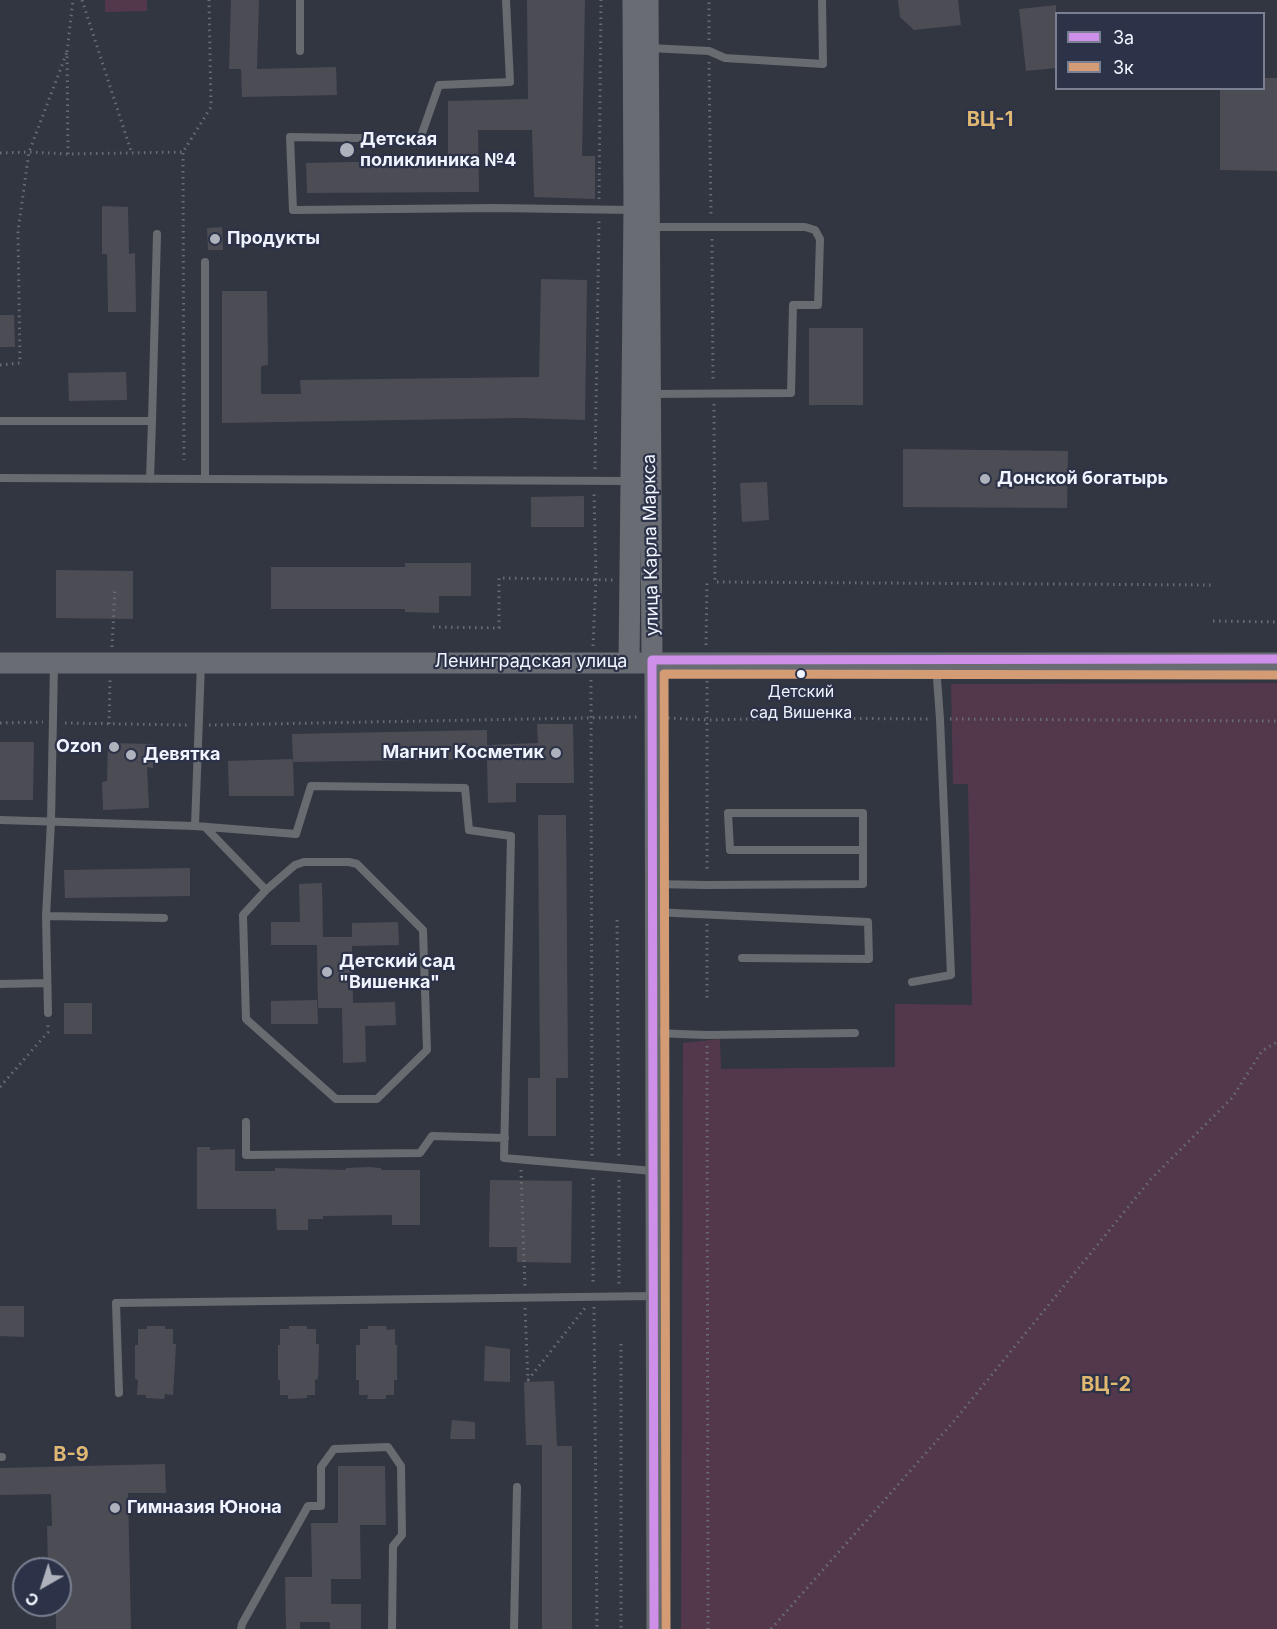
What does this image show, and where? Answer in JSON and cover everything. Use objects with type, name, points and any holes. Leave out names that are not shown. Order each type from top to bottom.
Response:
[{"type":"street","name":"улица Карла Маркса","points":[[629,661],[634,210],[633,0]]},
{"type":"street","name":"улица Карла Маркса","points":[[648,0],[654,1629]]},
{"type":"street","points":[[53,662],[592,661]]},
{"type":"street","points":[[706,661],[1277,661]]},
{"type":"street","name":"Ленинградская улица","points":[[0,662],[1277,661]]},
{"type":"lane","points":[[300,0],[300,51]]},
{"type":"lane","points":[[506,0],[510,82],[439,85],[420,139],[290,137],[293,210],[495,208],[634,210]]},
{"type":"lane","points":[[648,48],[709,51],[725,58],[823,64],[822,0]]},
{"type":"lane","points":[[649,227],[805,227],[815,230],[820,239],[818,305],[793,305],[791,393],[650,394]]},
{"type":"lane","points":[[150,479],[157,234]]},
{"type":"lane","points":[[205,479],[206,262]]},
{"type":"lane","points":[[0,421],[152,421]]},
{"type":"lane","points":[[0,478],[631,481]]},
{"type":"lane","points":[[48,1013],[46,916],[51,822],[53,662]]},
{"type":"lane","points":[[195,826],[201,662]]},
{"type":"lane","points":[[912,982],[951,975],[940,719],[935,662]]},
{"type":"lane","points":[[0,820],[195,826],[296,834],[311,786],[465,788],[469,830],[511,836],[504,1158],[653,1171]]},
{"type":"lane","points":[[653,884],[863,884],[863,849],[863,813],[728,813],[730,850],[863,849]]},
{"type":"lane","points":[[205,827],[266,890]]},
{"type":"lane","points":[[304,862],[357,864],[423,930],[427,1050],[377,1099],[336,1099],[246,1019],[243,915],[266,890],[295,865],[304,862]]},
{"type":"lane","points":[[653,912],[867,921],[869,959],[742,958]]},
{"type":"lane","points":[[46,916],[164,918]]},
{"type":"lane","points":[[0,984],[47,983]]},
{"type":"lane","points":[[653,1033],[707,1035],[855,1033]]},
{"type":"lane","points":[[246,1122],[246,1155],[420,1153],[432,1136],[505,1138]]},
{"type":"lane","points":[[119,1393],[116,1303],[654,1296]]},
{"type":"lane","points":[[241,1629],[309,1506],[321,1506],[321,1467],[334,1449],[388,1447],[400,1466],[401,1478],[402,1535],[393,1546],[392,1629]]},
{"type":"lane","points":[[514,1629],[517,1486]]},
{"type":"path","points":[[68,154],[67,52],[73,0]]},
{"type":"path","points":[[82,0],[132,153]]},
{"type":"path","points":[[184,460],[183,152],[210,107],[209,0]]},
{"type":"path","points":[[597,1629],[590,730],[596,579],[594,481],[601,0]]},
{"type":"path","points":[[709,0],[715,582],[1214,585]]},
{"type":"path","points":[[0,365],[20,363],[18,231],[29,152],[67,52]]},
{"type":"path","points":[[0,153],[183,152]]},
{"type":"path","points":[[433,627],[499,628],[499,578],[630,580]]},
{"type":"path","points":[[707,582],[707,885]]},
{"type":"path","points":[[1213,621],[1277,622]]},
{"type":"path","points":[[707,915],[707,998]]},
{"type":"path","points":[[617,920],[619,1297]]},
{"type":"path","points":[[0,1087],[48,1032],[48,1013]]},
{"type":"path","points":[[707,1035],[708,1629]]},
{"type":"path","points":[[771,1629],[955,1420],[1150,1179],[1232,1098],[1262,1051],[1277,1042]]},
{"type":"path","points":[[621,1344],[621,1629]]},
{"type":"shaded area","points":[[105,0],[147,0],[147,11],[105,12]]},
{"type":"shaded area","points":[[1277,683],[1277,1629],[681,1629],[683,1043],[720,1039],[721,1069],[895,1067],[895,1004],[972,1005],[968,784],[953,784],[951,684]]},
{"type":"building","points":[[231,0],[259,0],[257,69],[336,67],[337,95],[242,97],[241,69],[229,69]]},
{"type":"building","points":[[527,0],[585,0],[582,156],[595,156],[595,199],[534,197],[532,130],[478,130],[479,192],[307,193],[306,163],[448,160],[448,101],[528,99]]},
{"type":"building","points":[[898,0],[958,0],[961,25],[914,30],[900,17]]},
{"type":"building","points":[[1056,5],[1055,68],[1026,71],[1019,9]]},
{"type":"building","points":[[1265,78],[1277,78],[1277,171],[1220,170],[1220,90],[1265,90]]},
{"type":"building","points":[[102,206],[128,207],[129,254],[135,253],[136,312],[108,312],[107,254],[102,254]]},
{"type":"building","name":"Продукты","points":[[222,227],[223,250],[208,250],[207,228]]},
{"type":"building","points":[[541,279],[587,280],[585,420],[521,418],[222,423],[222,291],[267,291],[268,365],[261,366],[261,394],[301,394],[300,380],[539,377]]},
{"type":"building","points":[[0,315],[14,315],[15,347],[0,347]]},
{"type":"building","points":[[809,328],[863,328],[863,405],[809,405]]},
{"type":"building","points":[[126,372],[127,400],[69,401],[68,373]]},
{"type":"building","name":"Донской богатырь","points":[[903,449],[1068,451],[1067,508],[903,507]]},
{"type":"building","points":[[767,482],[769,520],[742,522],[740,483]]},
{"type":"building","points":[[584,496],[584,527],[531,527],[531,497]]},
{"type":"building","points":[[405,563],[471,563],[471,596],[439,596],[439,613],[405,612],[405,609],[271,609],[271,567],[405,567]]},
{"type":"building","points":[[56,570],[133,571],[133,619],[56,618]]},
{"type":"building","points":[[537,724],[573,724],[574,783],[516,783],[516,802],[488,803],[487,759],[293,762],[292,734],[487,730],[487,745],[538,743]]},
{"type":"building","points":[[0,742],[34,742],[33,800],[0,800]]},
{"type":"building","points":[[108,743],[154,744],[153,768],[147,767],[149,808],[103,810],[102,782],[107,781]]},
{"type":"building","points":[[292,759],[294,796],[229,796],[228,761]]},
{"type":"building","points":[[538,815],[566,815],[568,1078],[556,1078],[556,1136],[528,1136],[528,1078],[540,1078]]},
{"type":"building","points":[[190,868],[190,896],[65,898],[64,870]]},
{"type":"building","points":[[322,883],[323,937],[352,937],[352,923],[398,922],[399,945],[352,946],[353,1003],[395,1002],[396,1025],[365,1026],[366,1062],[343,1063],[342,1008],[318,1008],[317,945],[271,945],[271,922],[300,922],[299,884]]},
{"type":"building","points":[[317,1000],[318,1024],[271,1024],[271,1001]]},
{"type":"building","points":[[64,1003],[92,1003],[92,1034],[64,1034]]},
{"type":"building","points":[[197,1147],[210,1147],[210,1150],[235,1149],[235,1171],[275,1171],[275,1168],[346,1170],[346,1168],[368,1167],[381,1168],[381,1170],[420,1170],[420,1225],[392,1225],[392,1215],[323,1216],[323,1219],[308,1219],[308,1230],[277,1230],[276,1209],[197,1209]]},
{"type":"building","points":[[490,1180],[572,1181],[571,1263],[517,1262],[517,1247],[489,1247]]},
{"type":"building","points":[[0,1306],[24,1306],[24,1337],[0,1336]]},
{"type":"building","points":[[147,1326],[165,1326],[165,1329],[173,1329],[173,1344],[176,1344],[173,1395],[165,1394],[164,1399],[137,1395],[135,1345],[138,1345],[138,1329],[147,1329]]},
{"type":"building","points":[[289,1326],[307,1326],[307,1329],[316,1329],[316,1344],[319,1344],[318,1379],[315,1380],[315,1395],[307,1395],[307,1398],[288,1399],[288,1395],[280,1395],[278,1345],[280,1345],[280,1329],[289,1329]]},
{"type":"building","points":[[368,1326],[386,1326],[387,1330],[395,1329],[397,1380],[394,1380],[394,1395],[386,1395],[386,1399],[367,1399],[368,1395],[359,1395],[359,1380],[356,1380],[356,1345],[360,1345],[360,1329],[368,1329]]},
{"type":"building","points":[[485,1346],[510,1349],[510,1382],[484,1381]]},
{"type":"building","points":[[554,1381],[557,1446],[572,1446],[572,1629],[542,1629],[542,1445],[526,1445],[524,1382]]},
{"type":"building","points":[[452,1420],[475,1422],[475,1439],[450,1439]]},
{"type":"building","points":[[165,1464],[166,1493],[128,1493],[131,1629],[56,1629],[56,1617],[72,1617],[72,1557],[48,1557],[47,1526],[52,1526],[51,1494],[0,1495],[0,1468]]},
{"type":"building","points":[[338,1466],[385,1466],[386,1525],[360,1525],[361,1579],[331,1579],[331,1604],[361,1604],[361,1629],[330,1629],[330,1622],[300,1622],[300,1629],[286,1629],[285,1577],[312,1577],[311,1523],[338,1523]]},
{"type":"transit line","name":"3а","points":[[654,1629],[652,660],[1277,659]]},
{"type":"transit line","name":"3к","points":[[666,1629],[664,674],[1277,675]]},
{"type":"place","name":"Детская поликлиника №4","points":[[347,150]]},
{"type":"place","name":"Продукты","points":[[215,239]]},
{"type":"place","name":"Донской богатырь","points":[[985,479]]},
{"type":"place","name":"Детский сад Вишенка","points":[[801,674]]},
{"type":"place","name":"Ozon","points":[[114,747]]},
{"type":"place","name":"Магнит Косметик","points":[[556,753]]},
{"type":"place","name":"Девятка","points":[[131,755]]},
{"type":"place","name":"Детский сад \"Вишенка\"","points":[[327,972]]},
{"type":"place","name":"Гимназия Юнона","points":[[115,1508]]},
{"type":"district","name":"ВЦ-1","points":[[990,120]]},
{"type":"district","name":"ВЦ-2","points":[[1106,1385]]},
{"type":"district","name":"В-9","points":[[71,1455]]}]
